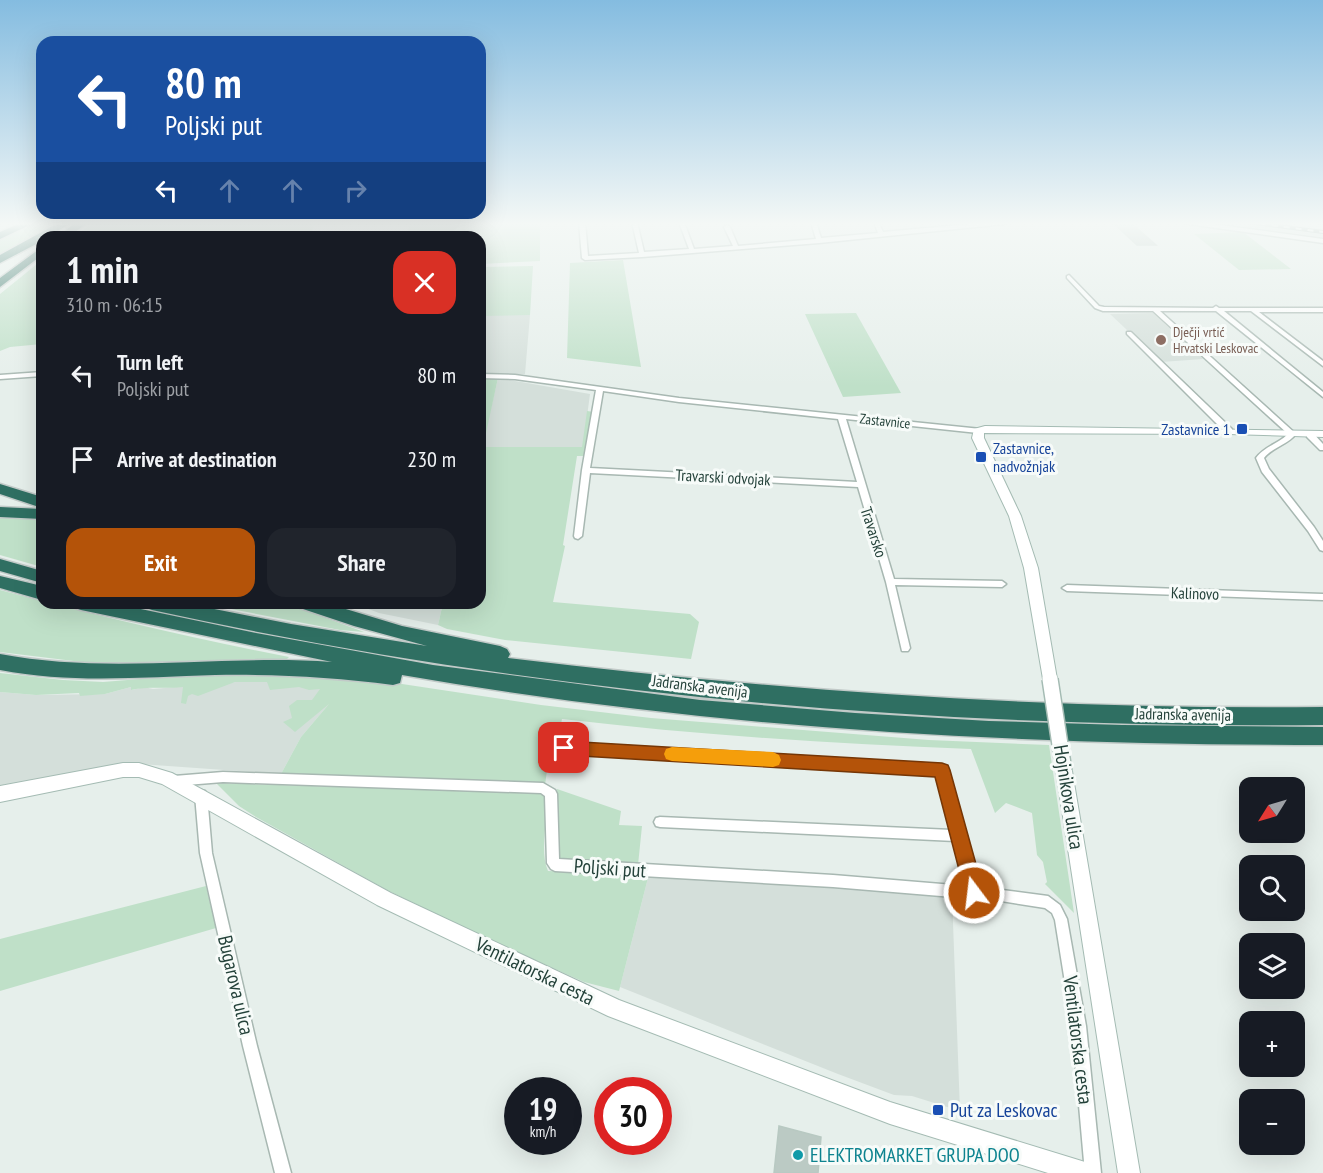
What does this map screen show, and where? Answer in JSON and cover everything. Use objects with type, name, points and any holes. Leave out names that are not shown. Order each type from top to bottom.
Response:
[{"type":"highway","points":[[0,489],[36,501]]},
{"type":"highway","points":[[0,512],[36,514]]},
{"type":"highway","points":[[0,565],[36,575]]},
{"type":"highway","points":[[0,582],[36,591]]},
{"type":"highway","name":"Jadranska avenija","points":[[108,609],[203,630],[407,668],[691,707],[789,717],[1054,732],[1323,736]]},
{"type":"highway","name":"Jadranska avenija","points":[[184,609],[420,653],[668,684],[834,701],[1063,714],[1185,717],[1323,716]]},
{"type":"highway","points":[[321,609],[422,639],[668,684]]},
{"type":"highway","points":[[0,662],[51,670],[117,672],[303,667],[698,717],[741,721],[789,717]]},
{"type":"main road","name":"Zastavnice","points":[[978,431],[985,429],[1229,431],[1323,434]]},
{"type":"main road","name":"Hojnikova ulica","points":[[978,431],[978,438],[1015,516],[1031,568],[1129,1173]]},
{"type":"main road","name":"Ventilatorska cesta","points":[[0,794],[123,770],[139,770],[172,781],[384,898],[615,1009],[890,1113],[1085,1173]]},
{"type":"street","points":[[1069,277],[1097,307],[1103,309],[1323,310]]},
{"type":"street","points":[[1216,308],[1323,395]]},
{"type":"street","points":[[1252,309],[1323,364]]},
{"type":"street","points":[[1155,310],[1292,434],[1287,440],[1268,447],[1260,458],[1265,470],[1323,548]]},
{"type":"street","points":[[1129,333],[1229,431]]},
{"type":"street","points":[[0,376],[36,374]]},
{"type":"street","name":"Zastavnice","points":[[486,376],[978,431]]},
{"type":"street","points":[[578,536],[586,470],[600,390]]},
{"type":"street","name":"Travarsko","points":[[841,416],[890,582],[904,648]]},
{"type":"street","points":[[1310,435],[1323,448]]},
{"type":"street","name":"Travarski odvojak","points":[[586,470],[860,485]]},
{"type":"street","points":[[890,582],[1002,585]]},
{"type":"street","name":"Kalinovo","points":[[1067,588],[1323,597]]},
{"type":"street","points":[[564,748],[942,770],[974,893]]},
{"type":"street","name":"Poljski put","points":[[172,781],[223,777],[543,788],[551,795],[553,863],[555,865],[833,881],[974,893],[1048,902],[1056,909]]},
{"type":"street","name":"Bugarova ulica","points":[[201,795],[206,853],[250,1046],[283,1173]]},
{"type":"street","points":[[660,822],[959,836]]},
{"type":"street","name":"Ventilatorska cesta","points":[[1056,909],[1061,919],[1079,1026],[1094,1173]]},
{"type":"shaded area","name":"Dječji vrtić Hrvatski Leskovac","points":[[1153,313],[1203,359],[1161,362],[1110,314]]},
{"type":"shaded area","points":[[486,315],[530,315],[525,374],[486,374]]},
{"type":"shaded area","points":[[498,378],[590,394],[583,447],[486,447],[486,430]]},
{"type":"shaded area","points":[[369,609],[442,609],[438,625]]},
{"type":"shaded area","points":[[248,681],[314,683],[335,697],[301,737],[281,774],[126,763],[0,790],[0,692],[36,695],[105,694],[131,687],[132,690],[144,687],[153,689]]},
{"type":"shaded area","points":[[649,874],[952,896],[960,1111],[912,1096],[894,1095],[620,987]]},
{"type":"green space","points":[[21,277],[36,277],[36,345],[10,347],[0,351],[0,294]]},
{"type":"green space","points":[[486,277],[532,277],[530,315],[486,316]]},
{"type":"green space","points":[[570,277],[626,277],[641,367],[567,358]]},
{"type":"green space","points":[[856,313],[901,393],[843,397],[805,314]]},
{"type":"green space","points":[[498,378],[486,433],[486,379]]},
{"type":"green space","points":[[587,411],[594,412],[586,456],[577,456],[563,545],[565,546],[553,602],[690,614],[699,622],[691,659],[505,640],[447,629],[438,625],[442,609],[486,609],[486,447],[582,447]]},
{"type":"green space","points":[[0,516],[36,518],[36,565],[0,555]]},
{"type":"green space","points":[[0,590],[36,599],[36,609],[75,609],[289,657],[287,659],[90,663],[0,652]]},
{"type":"green space","points":[[140,609],[157,609],[532,675],[1323,724],[1323,728],[1108,725],[948,719],[795,709],[598,688],[500,674],[305,642]]},
{"type":"green space","points":[[231,609],[301,609],[364,632],[340,630]]},
{"type":"green space","points":[[226,672],[349,676],[541,705],[651,718],[929,740],[1049,745],[1074,913],[1045,884],[1047,882],[1043,862],[1037,855],[1032,813],[1006,803],[995,813],[971,749],[766,738],[562,719],[559,735],[552,735],[545,785],[518,781],[407,780],[281,774],[301,737],[329,704],[295,732],[283,722],[292,718],[289,706],[297,700],[312,700],[320,689],[309,690],[299,687],[270,690],[267,682],[235,682],[198,696],[192,694],[188,696],[186,704],[181,703],[183,687],[131,690],[131,687],[105,694],[80,696],[79,693],[36,695],[0,692],[0,673],[103,682]]},
{"type":"green space","points":[[216,783],[543,793],[546,812],[544,852],[548,871],[649,874],[619,991],[584,982],[387,890],[256,817],[239,806]]},
{"type":"green space","points":[[557,789],[621,811],[619,825],[642,826],[638,865],[559,861]]},
{"type":"green space","points":[[206,886],[216,928],[0,991],[0,939]]},
{"type":"building","name":"ELEKTROMARKET GRUPA DOO","points":[[779,1126],[821,1137],[818,1173],[774,1173]]},
{"type":"slow traffic","points":[[672,754],[773,760]]},
{"type":"place","name":"Dječji vrtić Hrvatski Leskovac","points":[[1161,340]]},
{"type":"place","name":"Zastavnice 1","points":[[1242,429]]},
{"type":"place","name":"Zastavnice, nadvožnjak","points":[[981,457]]},
{"type":"place","name":"Put za Leskovac","points":[[938,1110]]},
{"type":"place","name":"ELEKTROMARKET GRUPA DOO","points":[[798,1155]]},
{"type":"route","points":[[564,748],[942,770],[974,893]]}]
